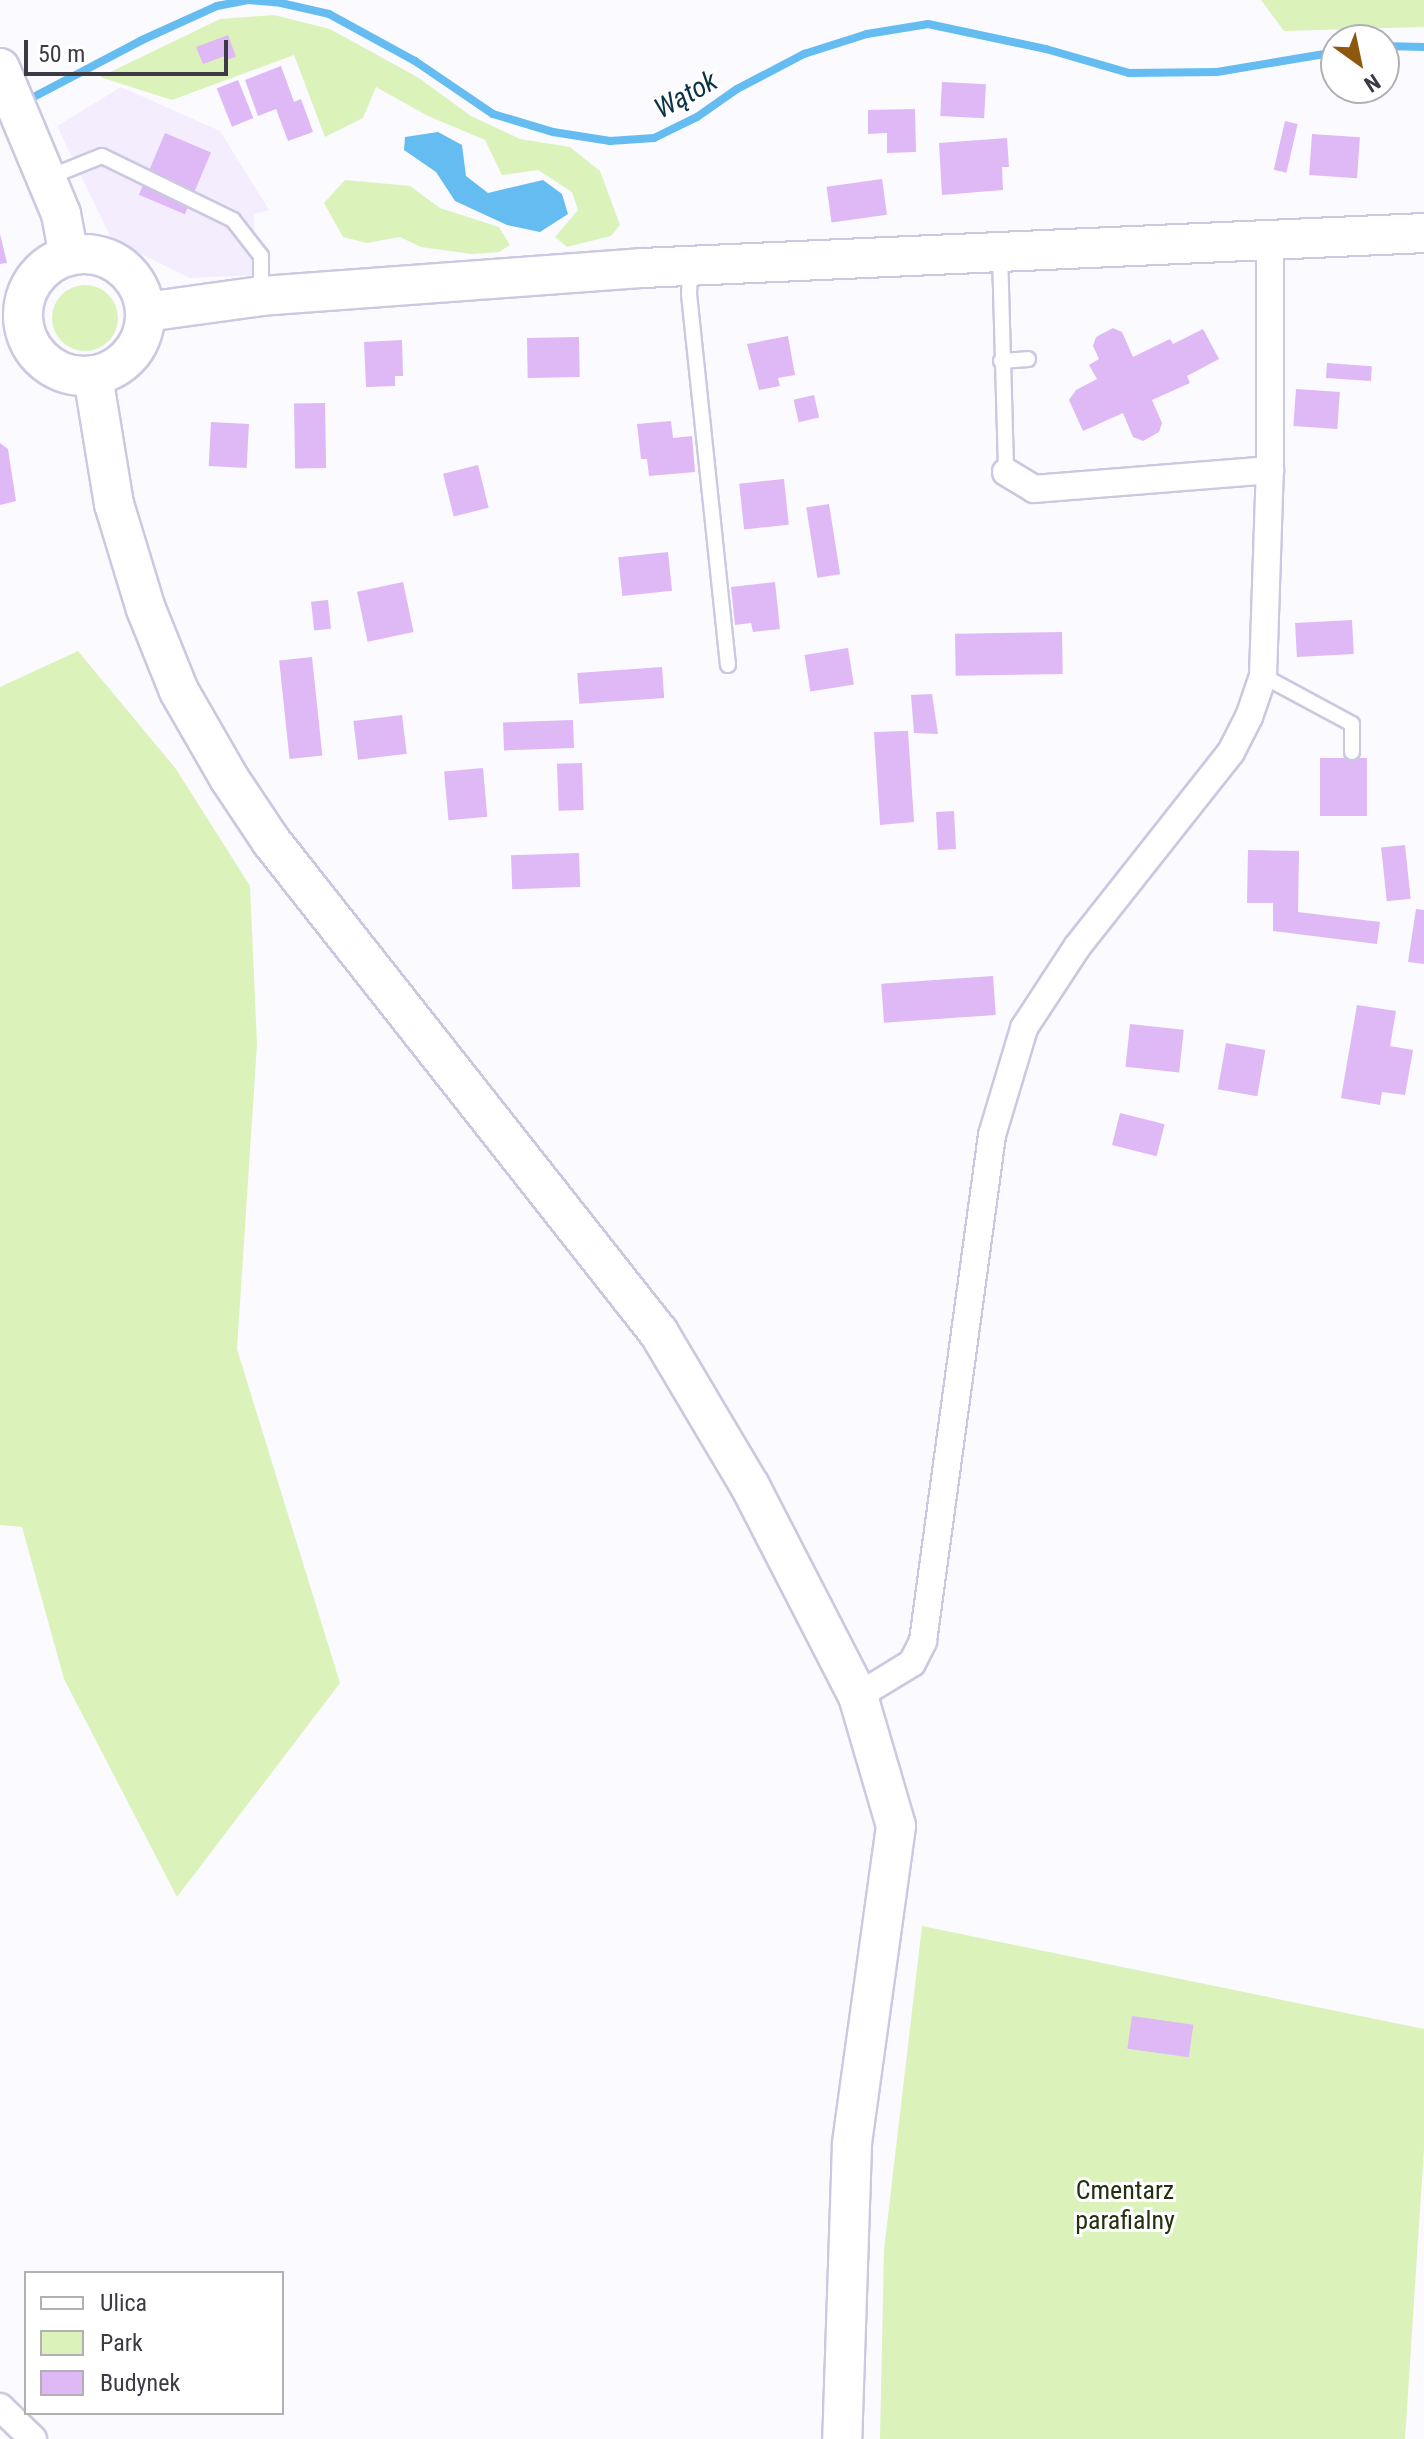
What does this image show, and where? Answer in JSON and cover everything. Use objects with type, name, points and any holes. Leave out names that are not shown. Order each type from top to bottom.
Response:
[{"type":"street","points":[[0,69],[61,214],[69,256]]},
{"type":"street","points":[[146,312],[261,296],[690,267],[1424,233]]},
{"type":"street","points":[[858,1696],[912,1663],[923,1641],[992,1135],[1024,1028],[1077,947],[1231,752],[1249,717],[1263,676],[1270,470],[1270,241]]},
{"type":"street","points":[[95,255],[127,271],[138,285],[146,312],[140,340],[128,358],[111,370],[93,376],[74,376],[43,361],[12,330],[28,291],[40,273],[69,256],[95,255]]},
{"type":"street","points":[[93,376],[114,504],[146,609],[179,691],[229,778],[271,841],[659,1333],[750,1486],[858,1696],[896,1826],[852,2145],[842,2439]]},
{"type":"street","points":[[1006,472],[1034,489],[1270,470]]},
{"type":"street","points":[[0,2407],[33,2439]]},
{"type":"lane","points":[[40,162],[102,156],[233,220],[261,256],[261,296]]},
{"type":"lane","points":[[1000,252],[1006,472]]},
{"type":"lane","points":[[690,267],[689,294],[728,665]]},
{"type":"lane","points":[[1001,361],[1028,359]]},
{"type":"lane","points":[[1263,676],[1352,724],[1352,752]]},
{"type":"shaded area","points":[[121,87],[220,131],[269,210],[254,214],[254,275],[190,278],[112,240],[57,126]]},
{"type":"green space","points":[[1261,0],[1424,0],[1424,27],[1320,24],[1320,30],[1284,31]]},
{"type":"green space","points":[[274,15],[330,29],[419,78],[471,116],[520,139],[570,147],[600,171],[620,225],[611,236],[567,247],[555,237],[578,210],[572,192],[538,170],[502,175],[485,140],[428,116],[376,87],[363,118],[325,137],[294,55],[172,100],[100,77],[220,19]]},
{"type":"green space","points":[[345,180],[410,186],[440,208],[499,227],[510,245],[499,252],[472,254],[421,247],[400,237],[367,243],[343,237],[324,203]]},
{"type":"green space","points":[[85,285],[98,288],[108,295],[115,305],[118,318],[115,331],[108,341],[98,348],[85,351],[72,348],[62,341],[55,331],[52,318],[55,305],[62,295],[72,288]]},
{"type":"green space","points":[[78,651],[176,769],[250,886],[257,1044],[237,1349],[340,1683],[177,1897],[64,1679],[22,1527],[0,1525],[0,687]]},
{"type":"green space","name":"Cmentarz parafialny","points":[[922,1926],[1424,2029],[1424,2148],[1405,2439],[880,2439],[884,2250]]},
{"type":"water","points":[[438,132],[462,145],[466,176],[488,193],[543,180],[562,194],[568,214],[540,232],[507,225],[455,201],[436,172],[404,150],[405,137]]},
{"type":"building","points":[[228,35],[236,57],[226,60],[225,56],[203,64],[196,47]]},
{"type":"building","points":[[281,66],[294,102],[301,99],[313,132],[288,141],[276,109],[258,116],[245,80]]},
{"type":"building","points":[[238,80],[253,118],[232,127],[217,89]]},
{"type":"building","points":[[942,82],[986,84],[984,118],[940,116]]},
{"type":"building","points":[[915,109],[916,152],[887,153],[887,133],[868,134],[868,110]]},
{"type":"building","points":[[1285,121],[1298,124],[1286,173],[1274,170]]},
{"type":"building","points":[[165,133],[211,153],[185,214],[139,195]]},
{"type":"building","points":[[1312,134],[1360,137],[1357,178],[1309,175]]},
{"type":"building","points":[[1007,138],[1009,167],[1002,167],[1003,190],[942,195],[939,143]]},
{"type":"building","points":[[882,179],[887,215],[832,222],[827,187]]},
{"type":"building","points":[[0,234],[7,263],[0,264]]},
{"type":"building","points":[[1113,328],[1122,332],[1133,357],[1170,339],[1173,344],[1203,329],[1219,359],[1187,376],[1190,383],[1152,400],[1162,423],[1159,432],[1143,441],[1133,437],[1123,413],[1083,431],[1069,400],[1076,390],[1097,379],[1089,365],[1099,359],[1093,346],[1096,337]]},
{"type":"building","points":[[788,336],[795,375],[778,378],[780,386],[759,390],[747,344]]},
{"type":"building","points":[[579,337],[580,377],[528,378],[527,338]]},
{"type":"building","points":[[402,340],[403,376],[395,376],[395,386],[366,387],[364,342]]},
{"type":"building","points":[[1327,363],[1372,366],[1371,381],[1326,378]]},
{"type":"building","points":[[1296,389],[1340,392],[1337,429],[1293,426]]},
{"type":"building","points":[[814,395],[819,417],[799,422],[794,400]]},
{"type":"building","points":[[325,403],[326,468],[295,469],[294,404]]},
{"type":"building","points":[[671,421],[673,438],[692,436],[695,472],[649,476],[647,459],[641,459],[637,424]]},
{"type":"building","points":[[211,422],[249,424],[247,468],[209,466]]},
{"type":"building","points":[[0,443],[8,449],[16,501],[0,505]]},
{"type":"building","points":[[478,465],[489,508],[454,516],[443,474]]},
{"type":"building","points":[[784,479],[789,525],[744,529],[739,484]]},
{"type":"building","points":[[829,504],[840,574],[817,578],[806,508]]},
{"type":"building","points":[[668,552],[672,591],[622,596],[618,557]]},
{"type":"building","points":[[403,582],[414,632],[368,642],[357,592]]},
{"type":"building","points":[[775,582],[780,629],[753,632],[751,623],[735,625],[731,587]]},
{"type":"building","points":[[328,600],[331,629],[314,631],[311,602]]},
{"type":"building","points":[[1352,620],[1354,654],[1297,657],[1295,623]]},
{"type":"building","points":[[1062,632],[1063,674],[956,676],[955,634]]},
{"type":"building","points":[[848,648],[854,685],[810,691],[805,655]]},
{"type":"building","points":[[312,657],[322,755],[290,759],[279,660]]},
{"type":"building","points":[[662,667],[664,698],[579,704],[577,673]]},
{"type":"building","points":[[932,694],[938,734],[914,733],[911,695]]},
{"type":"building","points":[[402,715],[407,754],[358,760],[353,721]]},
{"type":"building","points":[[573,720],[574,748],[504,750],[503,722]]},
{"type":"building","points":[[908,731],[914,822],[880,825],[874,732]]},
{"type":"building","points":[[1320,758],[1367,758],[1367,816],[1320,816]]},
{"type":"building","points":[[582,763],[584,810],[559,811],[557,764]]},
{"type":"building","points":[[483,768],[487,817],[448,820],[444,771]]},
{"type":"building","points":[[954,811],[956,849],[938,850],[936,812]]},
{"type":"building","points":[[1405,845],[1411,899],[1387,901],[1381,848]]},
{"type":"building","points":[[1248,850],[1299,851],[1298,912],[1380,922],[1377,944],[1273,931],[1273,903],[1247,903]]},
{"type":"building","points":[[579,853],[580,887],[512,889],[511,855]]},
{"type":"building","points":[[1416,909],[1424,910],[1424,964],[1408,962]]},
{"type":"building","points":[[993,976],[996,1015],[884,1023],[881,984]]},
{"type":"building","points":[[1357,1005],[1396,1011],[1390,1046],[1413,1050],[1405,1095],[1382,1092],[1380,1105],[1341,1098]]},
{"type":"building","points":[[1130,1024],[1184,1030],[1179,1072],[1126,1067]]},
{"type":"building","points":[[1226,1043],[1265,1050],[1257,1096],[1218,1089]]},
{"type":"building","points":[[1120,1113],[1165,1124],[1157,1156],[1112,1145]]},
{"type":"building","points":[[1132,2016],[1193,2025],[1189,2057],[1127,2049]]},
{"type":"waterway","name":"Wątok","points":[[26,101],[142,40],[217,6],[249,0],[281,3],[329,14],[415,61],[493,114],[553,132],[610,141],[654,138],[697,117],[737,89],[804,54],[867,34],[928,24],[1046,49],[1129,73],[1217,72],[1320,55]]},
{"type":"waterway","name":"Wątok","points":[[1400,46],[1424,47]]}]
